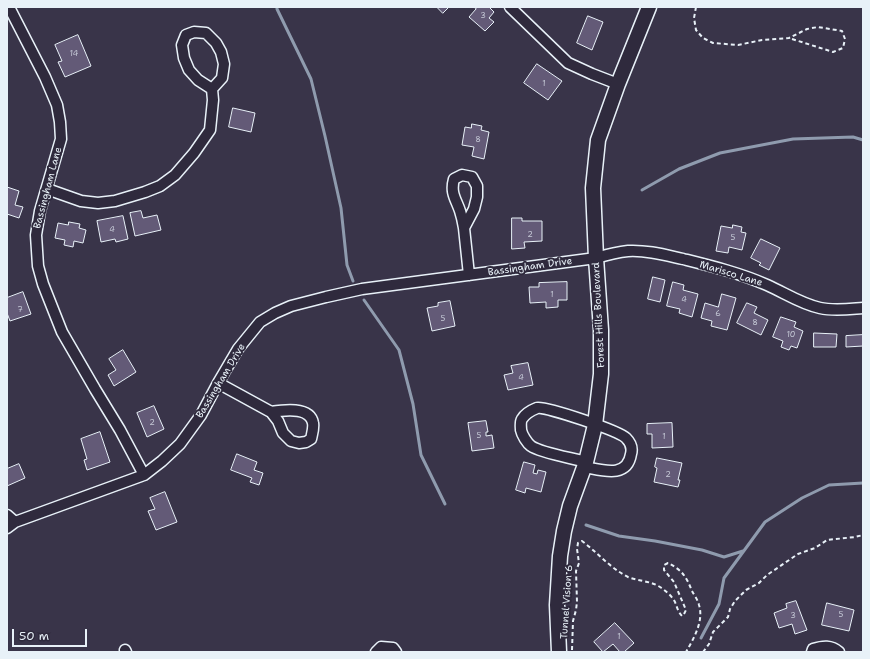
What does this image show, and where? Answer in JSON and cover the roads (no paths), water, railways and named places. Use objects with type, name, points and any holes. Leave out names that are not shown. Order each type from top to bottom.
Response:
[{"type":"main road","name":"Forest Hills Boulevard","points":[[559,652],[558,605],[560,556],[570,506],[585,465],[596,425],[601,374],[601,330],[593,188],[598,140],[618,84],[649,7]]},
{"type":"street","name":"Bassingham Lane","points":[[9,7],[11,21],[45,77],[57,105],[60,122],[61,139],[40,211],[36,235],[38,266],[42,284],[62,332],[120,430],[144,474]]},
{"type":"street","points":[[510,7],[568,63],[618,84]]},
{"type":"street","points":[[47,189],[81,201],[98,203],[115,201],[145,192],[160,186],[175,175],[194,153],[210,130],[213,100],[212,89],[222,78],[224,64],[221,52],[216,42],[206,33],[194,32],[186,35],[182,45],[184,58],[189,70],[198,80],[212,89]]},
{"type":"street","points":[[464,228],[469,275]]},
{"type":"street","name":"Marisco Lane","points":[[596,258],[629,251],[655,253],[749,277],[805,304],[821,308],[863,308]]},
{"type":"street","name":"Bassingham Drive","points":[[11,525],[144,474],[162,460],[180,444],[201,415],[238,349],[260,322],[275,313],[291,306],[362,289],[596,258]]},
{"type":"street","points":[[218,383],[271,412]]},
{"type":"street","points":[[537,408],[545,408],[624,436],[632,448],[631,458],[626,466],[621,470],[613,471],[585,465],[538,450],[530,445],[522,432],[522,418],[528,412],[537,408]]},
{"type":"street","points":[[7,515],[11,525]]},
{"type":"street","points":[[812,652],[813,649],[824,646],[831,647],[839,652]]},
{"type":"street","points":[[376,652],[381,647],[393,648],[396,652]]},
{"type":"waterway","points":[[277,7],[311,79],[341,208],[347,265],[353,281]]},
{"type":"waterway","points":[[642,190],[679,169],[720,153],[793,139],[853,137],[863,140]]},
{"type":"waterway","points":[[364,300],[399,350],[413,404],[421,455],[445,504]]},
{"type":"waterway","points":[[701,638],[719,604],[724,578],[765,522],[802,498],[829,485],[863,483]]},
{"type":"waterway","points":[[586,525],[619,536],[702,550],[724,557],[743,551]]}]
